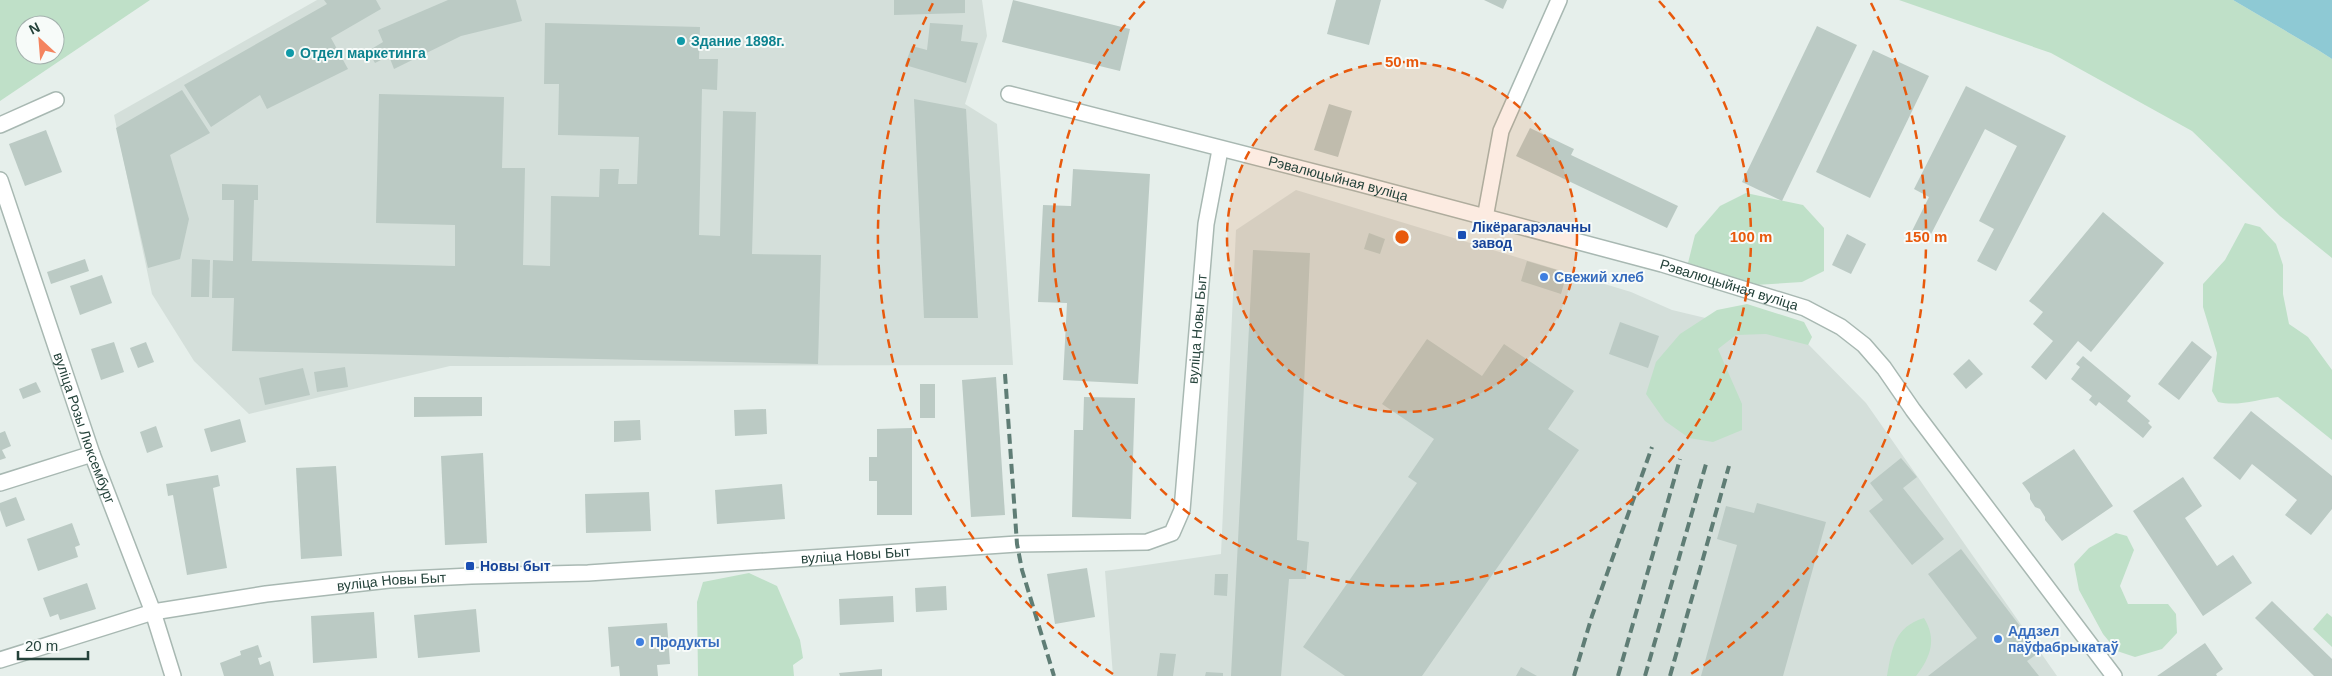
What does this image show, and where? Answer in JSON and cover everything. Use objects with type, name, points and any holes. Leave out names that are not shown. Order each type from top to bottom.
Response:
[{"type":"street","points":[[1485,218],[1501,131],[1559,0]]},
{"type":"street","name":"Рэвалюцыйная вуліца","points":[[1009,94],[1220,150],[1357,183],[1662,264],[1805,308],[1841,327],[1864,345],[1884,368],[1913,410],[2114,676]]},
{"type":"street","points":[[0,125],[56,100]]},
{"type":"street","name":"вуліца Новы Быт","points":[[0,660],[153,612],[266,594],[389,580],[588,573],[1017,544],[1147,542],[1172,533],[1182,510],[1206,224],[1220,150]]},
{"type":"street","name":"вуліца Розы Люксембург","points":[[0,180],[92,454],[153,612],[173,676]]},
{"type":"street","points":[[0,483],[92,454]]},
{"type":"shaded area","points":[[317,0],[982,0],[987,36],[965,104],[997,124],[1013,365],[450,366],[249,414],[194,361],[152,294],[114,115]]},
{"type":"shaded area","points":[[1296,190],[1631,292],[1672,310],[1806,342],[1866,403],[2057,676],[1113,676],[1105,571],[1221,554],[1236,230]]},
{"type":"green space","points":[[0,0],[150,0],[65,57],[65,15],[15,15],[15,65],[53,65],[0,101]]},
{"type":"green space","points":[[1899,0],[2233,0],[2318,50],[2332,59],[2332,258],[2280,216],[2192,131],[2051,53]]},
{"type":"green space","points":[[1746,193],[1803,205],[1824,228],[1824,271],[1802,282],[1755,285],[1688,263],[1695,235],[1720,206]]},
{"type":"green space","points":[[2245,223],[2260,227],[2276,244],[2283,265],[2283,294],[2289,324],[2308,337],[2332,370],[2332,440],[2278,397],[2233,404],[2218,402],[2212,391],[2217,353],[2203,307],[2203,284],[2225,260]]},
{"type":"green space","points":[[1747,304],[1804,322],[1812,337],[1808,345],[1766,334],[1736,335],[1718,349],[1742,404],[1742,430],[1713,442],[1689,438],[1665,421],[1646,394],[1656,362],[1680,334],[1717,310]]},
{"type":"green space","points":[[2116,533],[2127,536],[2134,550],[2120,586],[2128,604],[2168,604],[2176,614],[2177,633],[2162,649],[2135,657],[2117,651],[2103,634],[2079,590],[2074,564],[2089,548]]},
{"type":"green space","points":[[749,573],[777,586],[800,640],[803,658],[793,665],[794,676],[698,676],[697,602],[703,582]]},
{"type":"green space","points":[[2327,613],[2332,617],[2332,647],[2313,629]]},
{"type":"green space","points":[[1924,618],[1931,641],[1929,655],[1921,669],[1916,676],[1887,676],[1893,648],[1900,633],[1914,622]]},
{"type":"water","points":[[2233,0],[2332,0],[2332,59],[2318,50]]},
{"type":"building","name":"Отдел маркетинга","points":[[324,0],[376,0],[381,9],[331,38],[348,69],[267,109],[260,95],[211,127],[184,85],[327,4]]},
{"type":"building","points":[[448,0],[516,0],[522,21],[461,36],[394,69],[389,56],[375,63],[368,51],[383,42],[378,30]]},
{"type":"building","points":[[894,0],[965,0],[965,13],[894,15]]},
{"type":"building","points":[[1013,0],[1130,29],[1120,71],[1002,42]]},
{"type":"building","points":[[1336,0],[1381,0],[1369,45],[1327,34]]},
{"type":"building","points":[[1484,0],[1507,0],[1503,9]]},
{"type":"building","points":[[545,23],[700,27],[699,59],[718,59],[717,90],[702,89],[699,235],[720,236],[723,111],[756,112],[752,254],[821,255],[818,364],[232,351],[234,298],[212,298],[213,260],[233,261],[234,200],[222,200],[222,184],[258,185],[258,200],[254,200],[252,261],[455,266],[455,225],[376,223],[379,94],[504,97],[502,168],[525,168],[523,265],[550,266],[551,196],[599,197],[600,169],[619,169],[618,184],[637,184],[639,137],[558,135],[559,84],[544,84]]},
{"type":"building","points":[[930,23],[963,25],[961,41],[978,43],[966,83],[905,65],[912,46],[927,50]]},
{"type":"building","points":[[1817,26],[1857,45],[1782,201],[1742,182]]},
{"type":"building","points":[[1873,50],[1929,76],[1870,198],[1816,172]]},
{"type":"building","points":[[1966,86],[2066,136],[1996,271],[1977,261],[1994,229],[1979,221],[2017,146],[1985,129],[1928,240],[1912,231],[1929,197],[1914,189]]},
{"type":"building","points":[[182,90],[210,133],[170,155],[189,219],[180,259],[148,268],[116,128]]},
{"type":"building","points":[[914,99],[966,109],[978,318],[924,318]]},
{"type":"building","points":[[1329,104],[1352,111],[1338,157],[1314,150]]},
{"type":"building","points":[[1530,128],[1574,149],[1571,155],[1678,206],[1667,228],[1516,156]]},
{"type":"building","points":[[46,130],[62,172],[25,186],[9,144]]},
{"type":"building","points":[[1073,169],[1150,174],[1138,384],[1063,380],[1067,303],[1038,302],[1043,205],[1071,206]]},
{"type":"building","points":[[2103,212],[2164,263],[2091,352],[2078,341],[2046,380],[2031,367],[2053,341],[2033,324],[2043,312],[2029,301]]},
{"type":"building","points":[[1369,233],[1385,239],[1380,254],[1364,249]]},
{"type":"building","points":[[1847,234],[1866,244],[1851,274],[1832,265]]},
{"type":"building","points":[[1253,250],[1310,253],[1297,540],[1309,542],[1306,579],[1289,579],[1281,676],[1231,676]]},
{"type":"building","points":[[85,259],[89,271],[51,284],[47,272]]},
{"type":"building","points":[[192,259],[210,260],[209,297],[191,297]]},
{"type":"building","name":"Свежий хлеб","points":[[1527,261],[1567,273],[1561,294],[1521,281]]},
{"type":"building","points":[[102,275],[112,303],[80,315],[70,286]]},
{"type":"building","points":[[1620,322],[1659,336],[1648,368],[1609,354]]},
{"type":"building","points":[[1427,339],[1482,376],[1504,344],[1574,391],[1548,429],[1579,450],[1422,676],[1345,676],[1303,647],[1417,483],[1408,477],[1434,439],[1382,404]]},
{"type":"building","points":[[2192,341],[2212,357],[2179,400],[2158,384]]},
{"type":"building","points":[[114,342],[124,372],[101,380],[91,349]]},
{"type":"building","points":[[146,342],[154,362],[138,368],[130,348]]},
{"type":"building","points":[[2083,356],[2131,396],[2127,401],[2150,421],[2148,423],[2152,427],[2143,438],[2099,402],[2096,406],[2089,400],[2092,396],[2071,379],[2080,367],[2076,364]]},
{"type":"building","points":[[1969,359],[1983,374],[1966,389],[1953,374]]},
{"type":"building","points":[[345,367],[348,387],[317,392],[314,372]]},
{"type":"building","points":[[303,368],[310,395],[265,405],[259,378]]},
{"type":"building","points":[[996,377],[1005,515],[971,517],[962,380]]},
{"type":"building","points":[[36,382],[41,392],[23,399],[19,389]]},
{"type":"building","points":[[920,384],[935,384],[935,418],[920,418]]},
{"type":"building","points":[[414,397],[482,397],[482,416],[414,417]]},
{"type":"building","points":[[1084,397],[1135,398],[1131,519],[1072,517],[1074,430],[1083,430]]},
{"type":"building","points":[[766,409],[767,434],[735,436],[734,410]]},
{"type":"building","points":[[2251,411],[2332,476],[2332,509],[2311,535],[2285,515],[2297,500],[2252,464],[2240,480],[2213,458]]},
{"type":"building","points":[[240,419],[246,442],[211,452],[204,429]]},
{"type":"building","points":[[640,420],[641,440],[614,442],[614,421]]},
{"type":"building","points":[[156,426],[163,447],[147,453],[140,432]]},
{"type":"building","points":[[912,428],[912,515],[877,515],[877,481],[869,481],[869,457],[877,457],[877,429]]},
{"type":"building","points":[[5,431],[11,446],[2,450],[6,458],[0,460],[0,433]]},
{"type":"building","points":[[2074,449],[2113,506],[2062,541],[2045,520],[2040,509],[2035,507],[2030,499],[2030,494],[2022,483]]},
{"type":"building","points":[[483,453],[487,543],[445,545],[441,456]]},
{"type":"building","points":[[1901,458],[1917,477],[1903,488],[1944,539],[1912,565],[1869,511],[1883,500],[1870,483]]},
{"type":"building","points":[[336,466],[342,556],[301,559],[296,468]]},
{"type":"building","points":[[218,475],[220,486],[213,488],[227,568],[187,575],[173,495],[168,496],[166,484]]},
{"type":"building","points":[[2183,477],[2202,506],[2185,518],[2217,566],[2233,555],[2252,583],[2203,616],[2133,511]]},
{"type":"building","points":[[782,484],[785,519],[717,524],[715,490]]},
{"type":"building","points":[[649,492],[651,531],[586,533],[585,494]]},
{"type":"building","points":[[16,497],[25,520],[6,527],[0,510],[0,503]]},
{"type":"building","points":[[1757,503],[1826,522],[1783,676],[1701,676],[1737,545],[1717,539],[1726,506],[1754,513]]},
{"type":"building","points":[[72,523],[80,545],[75,547],[78,557],[38,571],[27,539]]},
{"type":"building","points":[[1961,549],[2040,652],[2027,661],[2039,676],[1928,676],[1977,638],[1928,574]]},
{"type":"building","points":[[1087,568],[1095,617],[1055,624],[1047,574]]},
{"type":"building","points":[[1215,574],[1228,574],[1227,596],[1214,595]]},
{"type":"building","points":[[87,583],[96,609],[60,620],[58,614],[50,617],[43,598]]},
{"type":"building","points":[[946,586],[947,610],[916,612],[915,588]]},
{"type":"building","points":[[893,596],[894,622],[840,625],[839,599]]},
{"type":"building","points":[[2272,601],[2332,659],[2332,676],[2314,676],[2255,618]]},
{"type":"building","points":[[476,609],[480,652],[418,658],[414,615]]},
{"type":"building","points":[[374,612],[377,658],[313,663],[311,616]]},
{"type":"building","points":[[667,623],[670,664],[657,665],[658,676],[620,676],[619,666],[611,667],[608,627]]},
{"type":"building","points":[[2205,643],[2223,669],[2216,674],[2217,676],[2157,676]]},
{"type":"building","points":[[258,645],[262,657],[258,658],[260,665],[270,661],[274,676],[224,676],[220,663],[241,655],[240,651]]},
{"type":"building","points":[[1160,653],[1176,654],[1173,676],[1157,676]]},
{"type":"building","points":[[1521,667],[1537,676],[1516,676]]},
{"type":"building","points":[[882,669],[882,676],[840,676],[839,673]]},
{"type":"building","points":[[1206,672],[1223,673],[1223,676],[1205,676]]},
{"type":"railway","points":[[1005,374],[1017,544],[1022,570],[1054,676]]},
{"type":"railway","points":[[1574,676],[1592,616],[1652,447]]},
{"type":"railway","points":[[1618,676],[1680,459]]},
{"type":"railway","points":[[1645,676],[1706,464]]},
{"type":"railway","points":[[1670,676],[1729,466]]},
{"type":"place","name":"Здание 1898г.","points":[[681,41]]},
{"type":"place","name":"Отдел маркетинга","points":[[290,53]]},
{"type":"place","name":"Лікёрагарэлачны завод","points":[[1462,235]]},
{"type":"place","name":"Свежий хлеб","points":[[1544,277]]},
{"type":"place","name":"Новы быт","points":[[470,566]]},
{"type":"place","name":"Аддзел паўфабрыкатаў","points":[[1998,639]]},
{"type":"place","name":"Продукты","points":[[640,642]]}]
